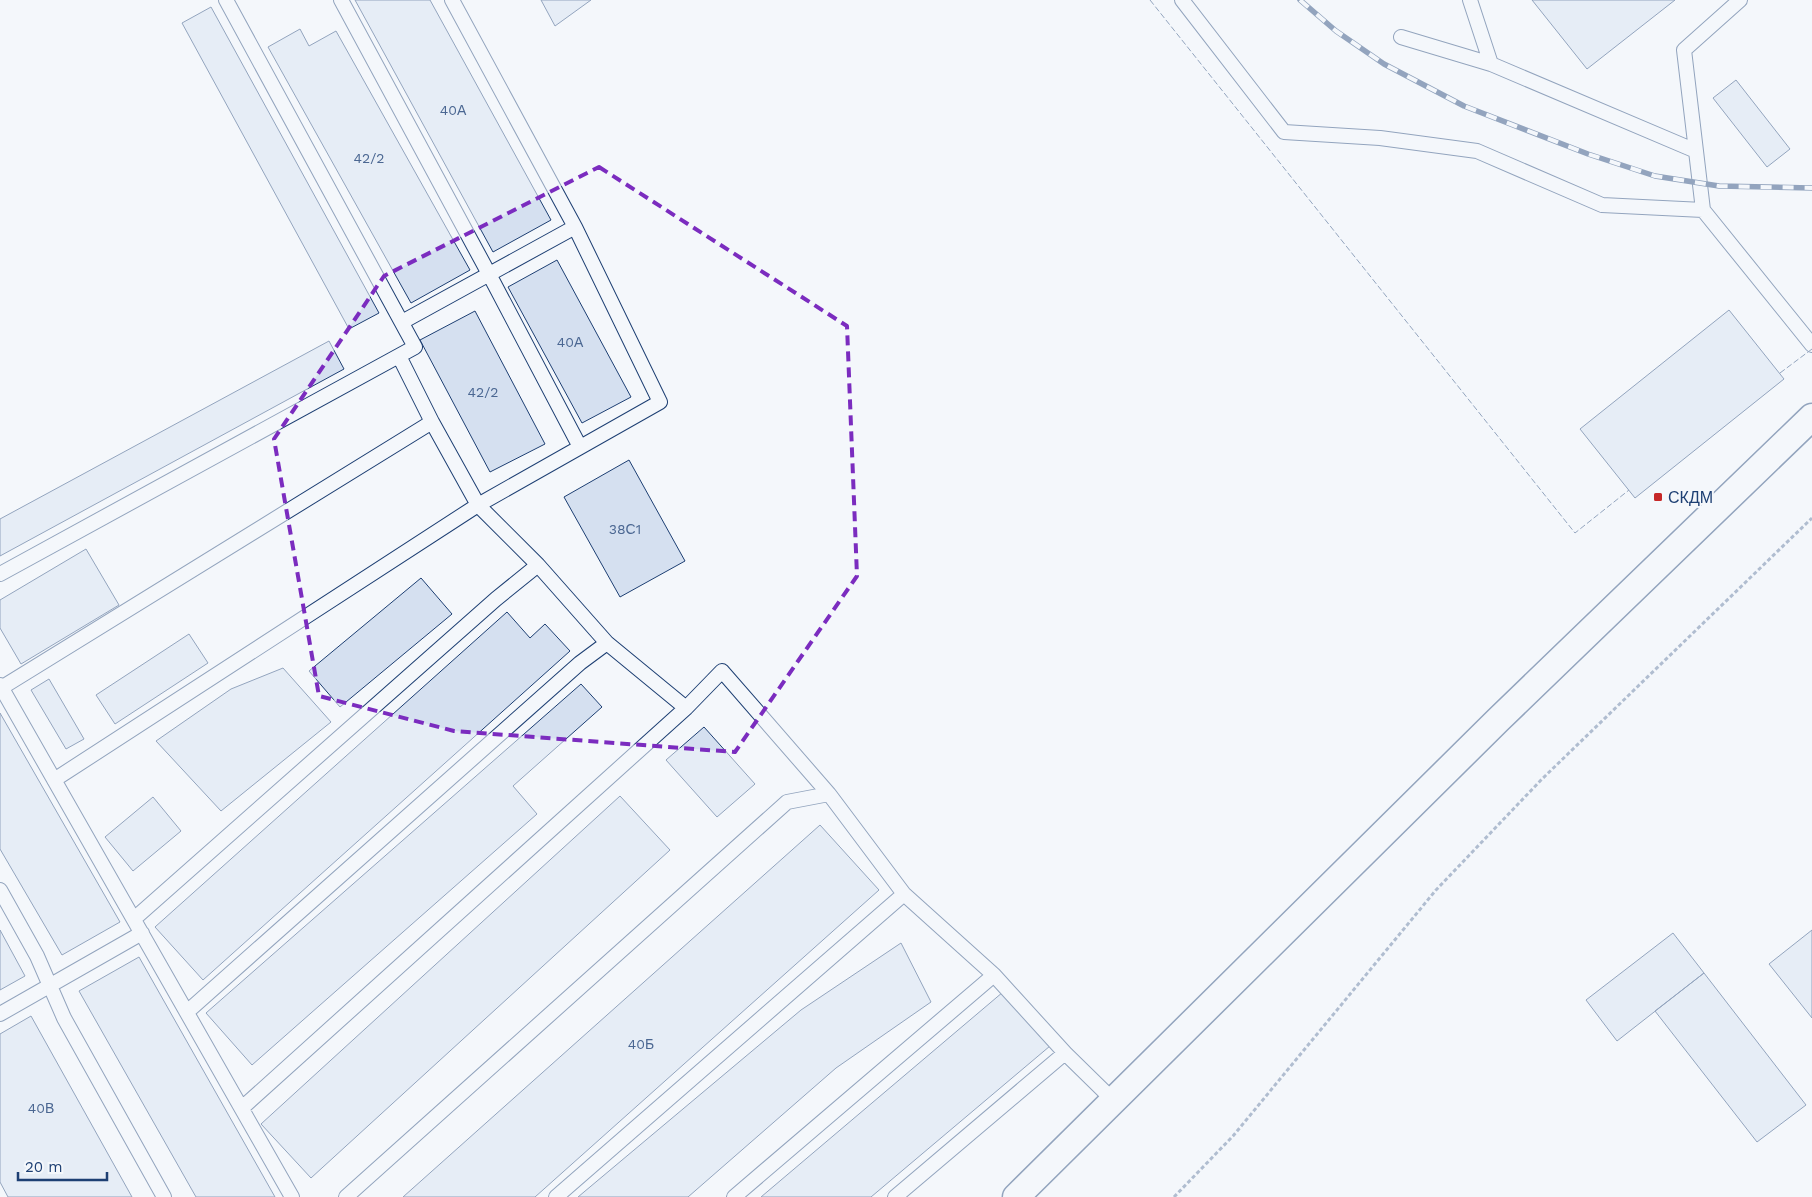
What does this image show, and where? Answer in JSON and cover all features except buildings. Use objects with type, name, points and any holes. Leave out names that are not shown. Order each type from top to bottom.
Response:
[{"type":"street","points":[[1016,1197],[1498,720],[1812,417]]},
{"type":"lane","points":[[0,574],[415,347],[226,0]]},
{"type":"lane","points":[[341,0],[580,447]]},
{"type":"lane","points":[[54,780],[478,505],[660,402],[575,227],[452,0]]},
{"type":"lane","points":[[1182,0],[1284,132],[1380,138],[1477,151],[1602,205],[1704,210]]},
{"type":"lane","points":[[1470,0],[1491,64]]},
{"type":"lane","points":[[1740,0],[1684,50],[1704,210],[1812,345]]},
{"type":"lane","points":[[1401,37],[1491,64],[1696,151]]},
{"type":"lane","points":[[402,322],[575,227]]},
{"type":"lane","points":[[399,356],[432,422],[478,505],[538,565],[607,643],[686,708]]},
{"type":"lane","points":[[292,1197],[1,686],[432,422]]},
{"type":"lane","points":[[134,919],[496,598],[538,565]]},
{"type":"lane","points":[[187,1012],[580,663],[607,643]]},
{"type":"lane","points":[[242,1108],[686,708],[722,671],[829,794],[904,894],[994,975],[1065,1053],[1114,1101]]},
{"type":"lane","points":[[346,1197],[787,802],[829,794]]},
{"type":"lane","points":[[0,890],[37,956],[64,1018],[164,1197]]},
{"type":"lane","points":[[556,1197],[904,894]]},
{"type":"lane","points":[[0,1014],[142,933]]},
{"type":"lane","points":[[734,1197],[994,975]]},
{"type":"lane","points":[[895,1197],[1065,1053]]},
{"type":"path","points":[[1174,1197],[1233,1136],[1436,890],[1542,779],[1812,518]]},
{"type":"highlighted area","points":[[599,167],[847,326],[857,576],[735,752],[454,731],[319,696],[274,439],[384,276]]},
{"type":"railway","points":[[1300,0],[1336,31],[1384,64],[1464,106],[1588,154],[1655,176],[1719,186],[1812,188]]},
{"type":"fence","points":[[1150,0],[1575,533],[1629,490]]},
{"type":"fence","points":[[1780,373],[1812,349]]},
{"type":"place","name":"СКДМ","points":[[1658,497]]}]
